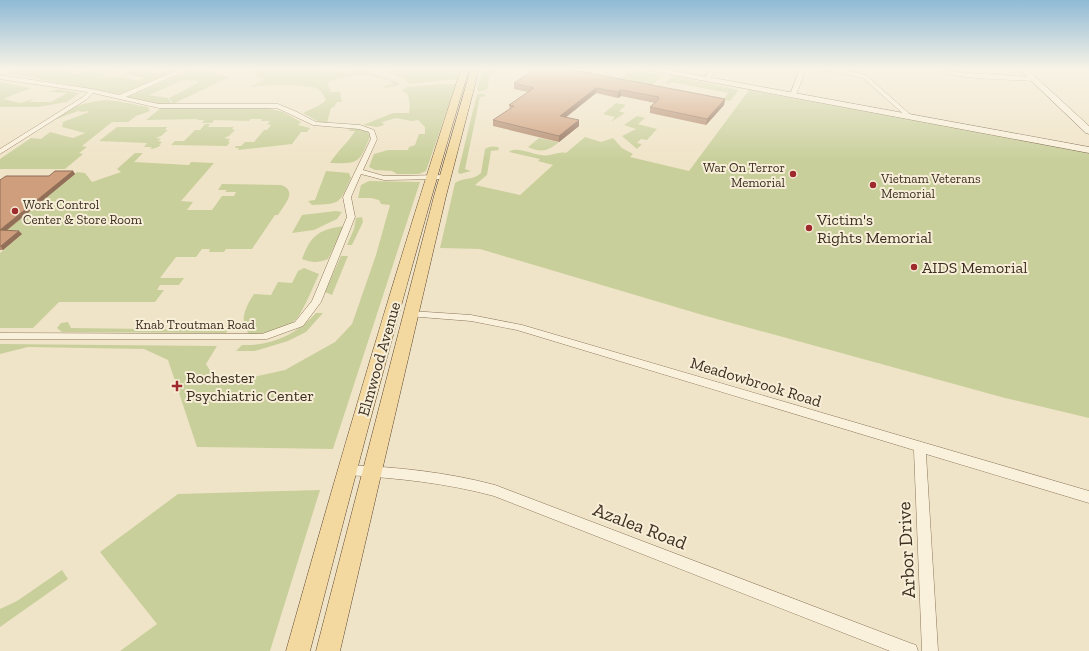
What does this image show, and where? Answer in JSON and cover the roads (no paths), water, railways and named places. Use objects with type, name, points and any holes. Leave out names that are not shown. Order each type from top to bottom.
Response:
[{"type":"main road","name":"Elmwood Avenue","points":[[328,651],[371,471],[411,314],[438,177],[457,99]]},
{"type":"main road","name":"Elmwood Avenue","points":[[298,651],[348,470],[438,177],[465,99]]},
{"type":"main road","points":[[816,99],[1089,150]]},
{"type":"main road","points":[[1056,99],[1089,131]]},
{"type":"street","points":[[0,152],[82,99]]},
{"type":"street","points":[[75,103],[95,99]]},
{"type":"street","name":"Knab Troutman Road","points":[[0,336],[263,337],[299,324],[316,302],[351,217],[347,197],[374,139],[372,131],[360,127],[315,124],[278,106],[159,106],[127,99]]},
{"type":"street","points":[[890,99],[910,117]]},
{"type":"street","points":[[359,171],[384,178],[438,177]]},
{"type":"street","name":"Meadowbrook Road","points":[[411,314],[471,318],[511,326],[1089,497]]},
{"type":"street","name":"Arbor Drive","points":[[920,448],[930,651]]},
{"type":"street","name":"Azalea Road","points":[[348,470],[444,479],[495,491],[910,651]]},
{"type":"place","name":"War On Terror Memorial","points":[[793,174]]},
{"type":"place","name":"Vietnam Veterans Memorial","points":[[873,185]]},
{"type":"place","name":"Work Control Center & Store Room","points":[[15,211]]},
{"type":"place","name":"Victim's Rights Memorial","points":[[809,228]]},
{"type":"place","name":"AIDS Memorial","points":[[914,267]]},
{"type":"place","name":"Rochester Psychiatric Center","points":[[177,386]]}]
